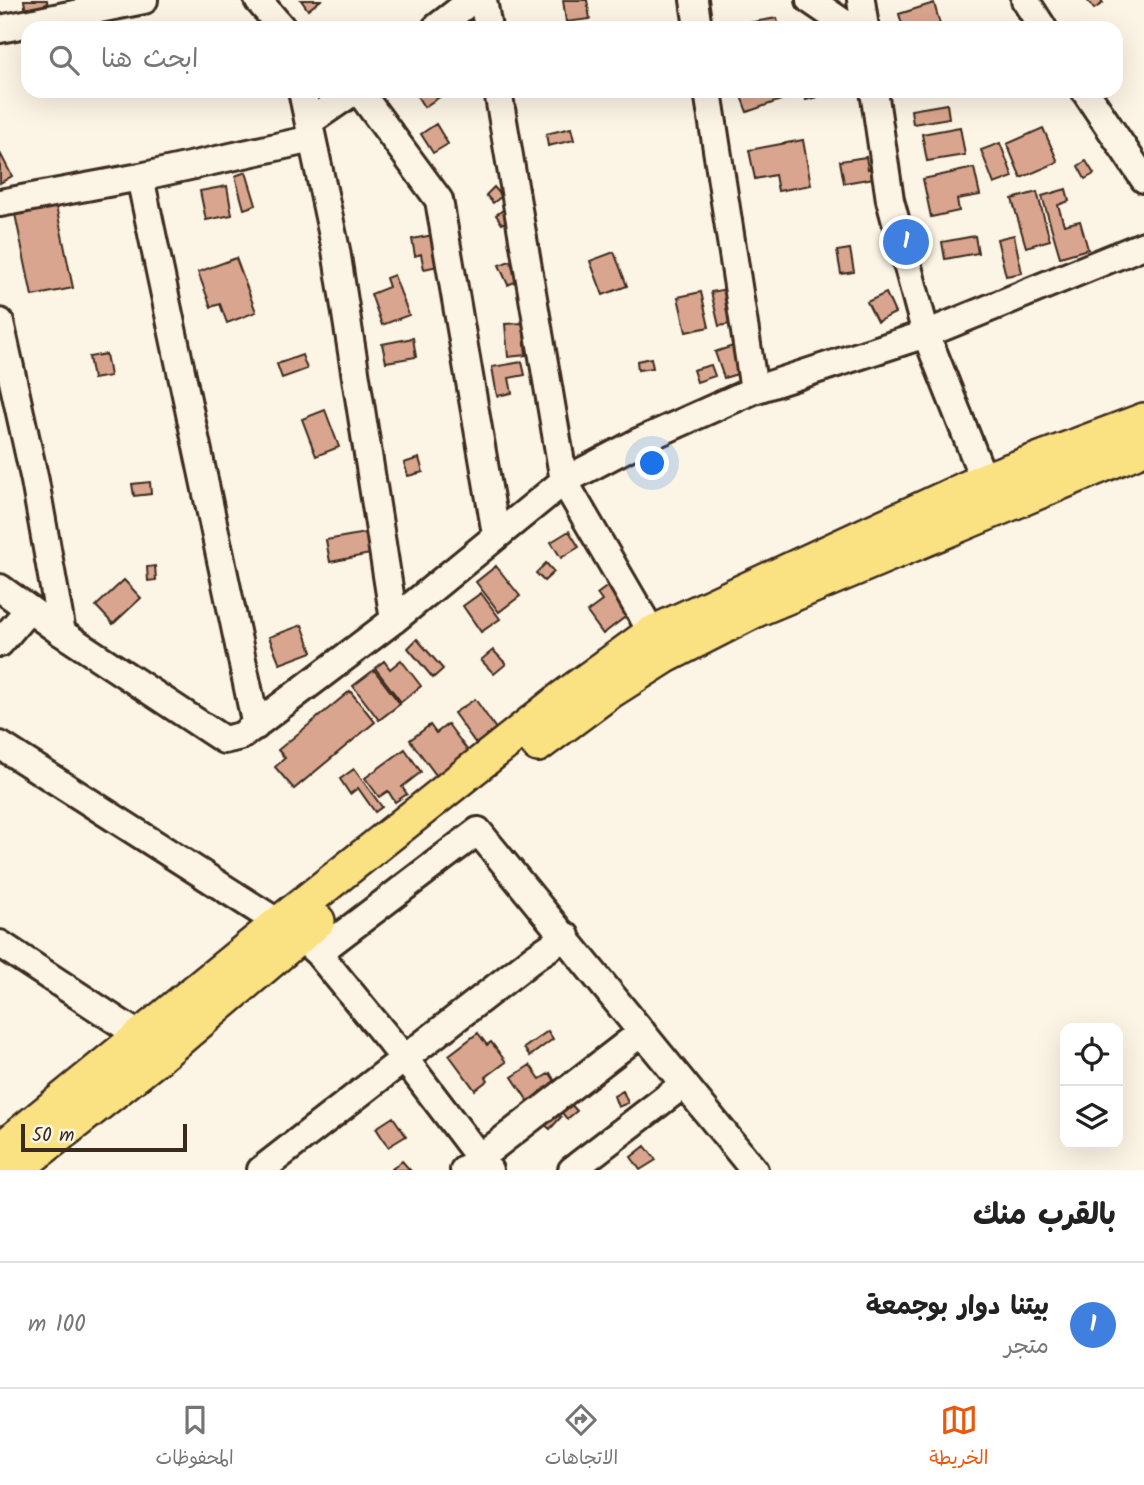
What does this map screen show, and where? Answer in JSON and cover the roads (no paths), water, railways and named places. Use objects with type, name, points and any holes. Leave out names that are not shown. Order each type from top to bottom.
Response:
[{"type":"main road","points":[[15,1170],[156,1059],[299,937],[525,755],[611,691],[658,645],[984,480],[1144,420]]},
{"type":"main road","points":[[658,645],[755,610],[1144,448]]},
{"type":"main road","points":[[0,1150],[140,1036],[299,937]]},
{"type":"street","points":[[40,21],[144,0]]},
{"type":"street","points":[[258,0],[276,21]]},
{"type":"street","points":[[445,21],[472,0]]},
{"type":"street","points":[[483,0],[487,21]]},
{"type":"street","points":[[694,0],[697,21]]},
{"type":"street","points":[[810,0],[841,21]]},
{"type":"street","points":[[861,0],[864,21]]},
{"type":"street","points":[[1025,0],[1038,21]]},
{"type":"street","points":[[0,29],[21,25]]},
{"type":"street","points":[[304,98],[336,250],[394,620]]},
{"type":"street","points":[[0,203],[140,177],[311,131],[349,98]]},
{"type":"street","points":[[362,98],[439,200],[496,534]]},
{"type":"street","points":[[499,98],[564,481],[658,645]]},
{"type":"street","points":[[709,98],[754,390]]},
{"type":"street","points":[[875,98],[890,200],[926,334],[984,480]]},
{"type":"street","points":[[1090,98],[1144,179]]},
{"type":"street","points":[[140,177],[256,726]]},
{"type":"street","points":[[0,588],[62,633],[224,740],[241,736],[394,620],[564,481],[640,441],[754,390],[926,334],[1144,245]]},
{"type":"street","points":[[0,322],[35,481],[62,633]]},
{"type":"street","points":[[0,643],[29,609]]},
{"type":"street","points":[[0,745],[299,937],[404,1058],[477,1166],[642,1032]]},
{"type":"street","points":[[299,937],[478,831],[754,1170]]},
{"type":"street","points":[[261,1170],[535,957],[566,936]]},
{"type":"street","points":[[0,944],[140,1036]]},
{"type":"street","points":[[572,1170],[684,1084]]},
{"type":"place","name":"بيتنا دوار بوجمعة","points":[[906,242]]}]
